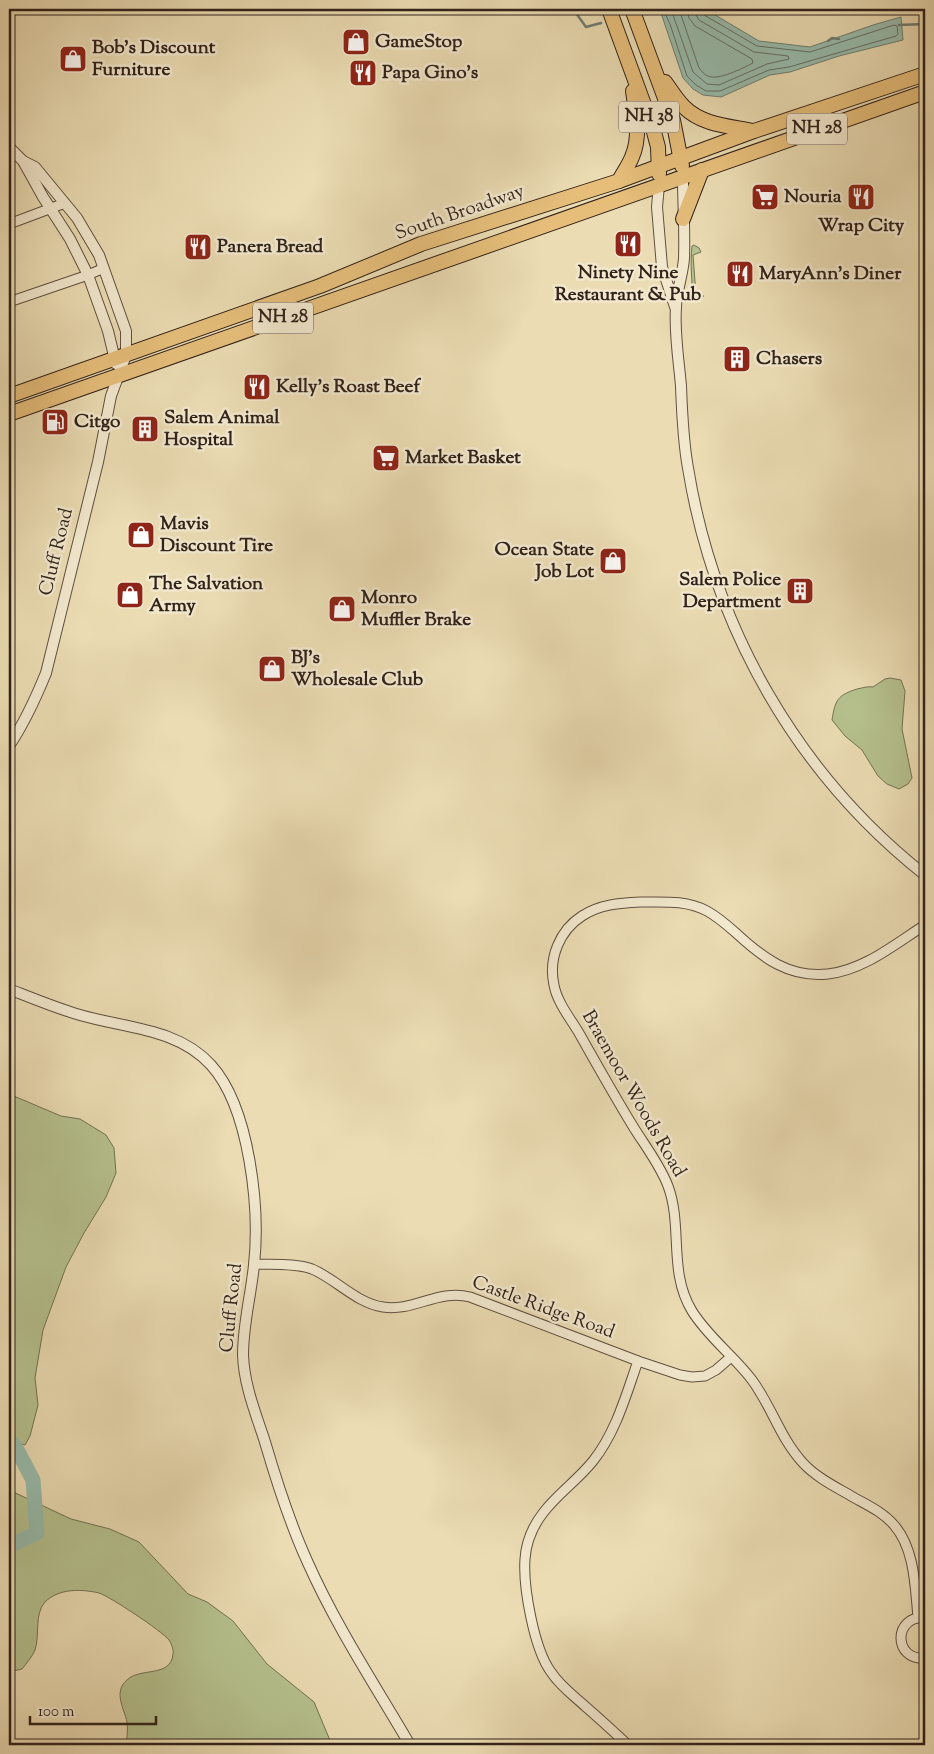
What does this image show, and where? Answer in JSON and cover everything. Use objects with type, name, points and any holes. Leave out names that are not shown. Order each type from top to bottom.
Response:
[{"type":"main road","name":"NH 38","points":[[609,9],[654,132],[660,166]]},
{"type":"main road","name":"NH 38","points":[[632,9],[673,120],[681,158]]},
{"type":"main road","points":[[619,180],[633,156],[636,146],[631,70]]},
{"type":"main road","points":[[655,70],[676,99],[703,120],[754,131]]},
{"type":"main road","name":"South Broadway","points":[[9,396],[320,286],[421,244],[619,180],[754,131],[925,74]]},
{"type":"main road","name":"South Broadway","points":[[9,414],[925,92]]},
{"type":"main road","points":[[681,158],[682,177]]},
{"type":"main road","points":[[659,185],[660,166]]},
{"type":"main road","points":[[683,219],[702,170]]},
{"type":"street","points":[[9,147],[24,161],[35,167],[65,203],[77,218],[99,256],[126,331],[120,357]]},
{"type":"street","points":[[24,161],[70,239],[88,275],[108,331],[120,357]]},
{"type":"street","points":[[682,177],[684,259],[676,308],[683,419],[688,467],[710,561],[739,636],[773,703],[805,751],[859,816],[893,849],[925,875]]},
{"type":"street","points":[[659,185],[657,207],[662,266],[676,308]]},
{"type":"street","points":[[9,224],[65,203]]},
{"type":"street","points":[[9,302],[104,268]]},
{"type":"street","name":"Cluff Road","points":[[9,746],[34,705],[46,673],[98,462],[111,396],[119,375],[120,357]]},
{"type":"street","name":"Braemoor Woods Road","points":[[925,925],[863,963],[840,972],[815,974],[788,969],[775,964],[765,958],[715,915],[696,906],[674,902],[627,903],[597,908],[580,917],[572,924],[559,942],[554,954],[553,975],[557,994],[617,1099],[663,1173],[672,1201],[678,1267],[687,1303],[700,1322],[754,1382],[784,1439],[805,1465],[823,1480],[879,1512],[901,1534],[906,1544],[922,1618],[906,1624],[902,1632],[901,1641],[905,1650],[912,1656],[925,1658]]},
{"type":"street","name":"Cluff Road","points":[[9,989],[80,1015],[168,1036],[193,1048],[212,1066],[231,1096],[238,1112],[247,1148],[254,1198],[254,1264],[244,1339],[245,1372],[249,1392],[296,1537],[324,1596],[410,1745]]},
{"type":"street","name":"Castle Ridge Road","points":[[254,1264],[310,1269],[366,1302],[385,1307],[400,1307],[448,1294],[470,1297],[680,1375],[698,1377],[716,1370],[731,1357]]},
{"type":"street","points":[[628,1745],[564,1688],[546,1664],[534,1633],[525,1559],[531,1534],[543,1513],[584,1471],[607,1440],[638,1361]]},
{"type":"green space","points":[[694,245],[701,252],[693,255],[696,295],[704,296],[697,300],[693,298],[691,265],[691,252]]},
{"type":"green space","points":[[890,678],[901,680],[905,691],[902,729],[912,778],[908,784],[899,789],[887,784],[878,776],[862,750],[845,736],[832,720],[836,703],[842,696],[857,689],[873,687]]},
{"type":"green space","points":[[9,1094],[61,1116],[80,1119],[106,1135],[114,1148],[116,1173],[106,1197],[66,1267],[43,1330],[35,1378],[38,1405],[30,1436],[25,1445],[16,1442],[9,1434]]},
{"type":"green space","points":[[9,1490],[71,1519],[110,1529],[139,1542],[188,1594],[207,1602],[233,1621],[267,1664],[314,1702],[329,1738],[335,1745],[126,1745],[127,1722],[120,1695],[123,1685],[133,1676],[167,1666],[171,1661],[173,1651],[169,1640],[157,1629],[99,1593],[85,1591],[64,1592],[51,1597],[45,1602],[38,1619],[34,1653],[22,1669],[9,1672]]},
{"type":"water","points":[[645,9],[705,9],[759,41],[810,47],[901,17],[903,40],[839,56],[790,72],[770,75],[721,97],[703,95],[693,89],[683,78],[661,13],[647,15]]},
{"type":"waterway","points":[[573,9],[586,27],[601,23]]},
{"type":"waterway","points":[[899,25],[925,24]]},
{"type":"waterway","points":[[828,41],[832,38],[839,39]]},
{"type":"waterway","points":[[9,1440],[15,1446],[33,1480],[37,1533],[9,1546]]},
{"type":"place","name":"GameStop","points":[[356,42]]},
{"type":"place","name":"Bob's Discount Furniture","points":[[73,59]]},
{"type":"place","name":"Papa Gino's","points":[[363,73]]},
{"type":"place","name":"Nouria","points":[[765,197]]},
{"type":"place","name":"Wrap City","points":[[861,197]]},
{"type":"place","name":"Ninety Nine Restaurant & Pub","points":[[628,244]]},
{"type":"place","name":"Panera Bread","points":[[198,247]]},
{"type":"place","name":"MaryAnn's Diner","points":[[740,274]]},
{"type":"place","name":"Chasers","points":[[737,359]]},
{"type":"place","name":"Kelly's Roast Beef","points":[[257,387]]},
{"type":"place","name":"Citgo","points":[[55,422]]},
{"type":"place","name":"Salem Animal Hospital","points":[[145,429]]},
{"type":"place","name":"Market Basket","points":[[386,458]]},
{"type":"place","name":"Mavis Discount Tire","points":[[141,535]]},
{"type":"place","name":"Ocean State Job Lot","points":[[613,561]]},
{"type":"place","name":"Salem Police Department","points":[[800,591]]},
{"type":"place","name":"The Salvation Army","points":[[130,595]]},
{"type":"place","name":"Monro Muffler Brake","points":[[342,609]]},
{"type":"place","name":"BJ's Wholesale Club","points":[[272,669]]}]
